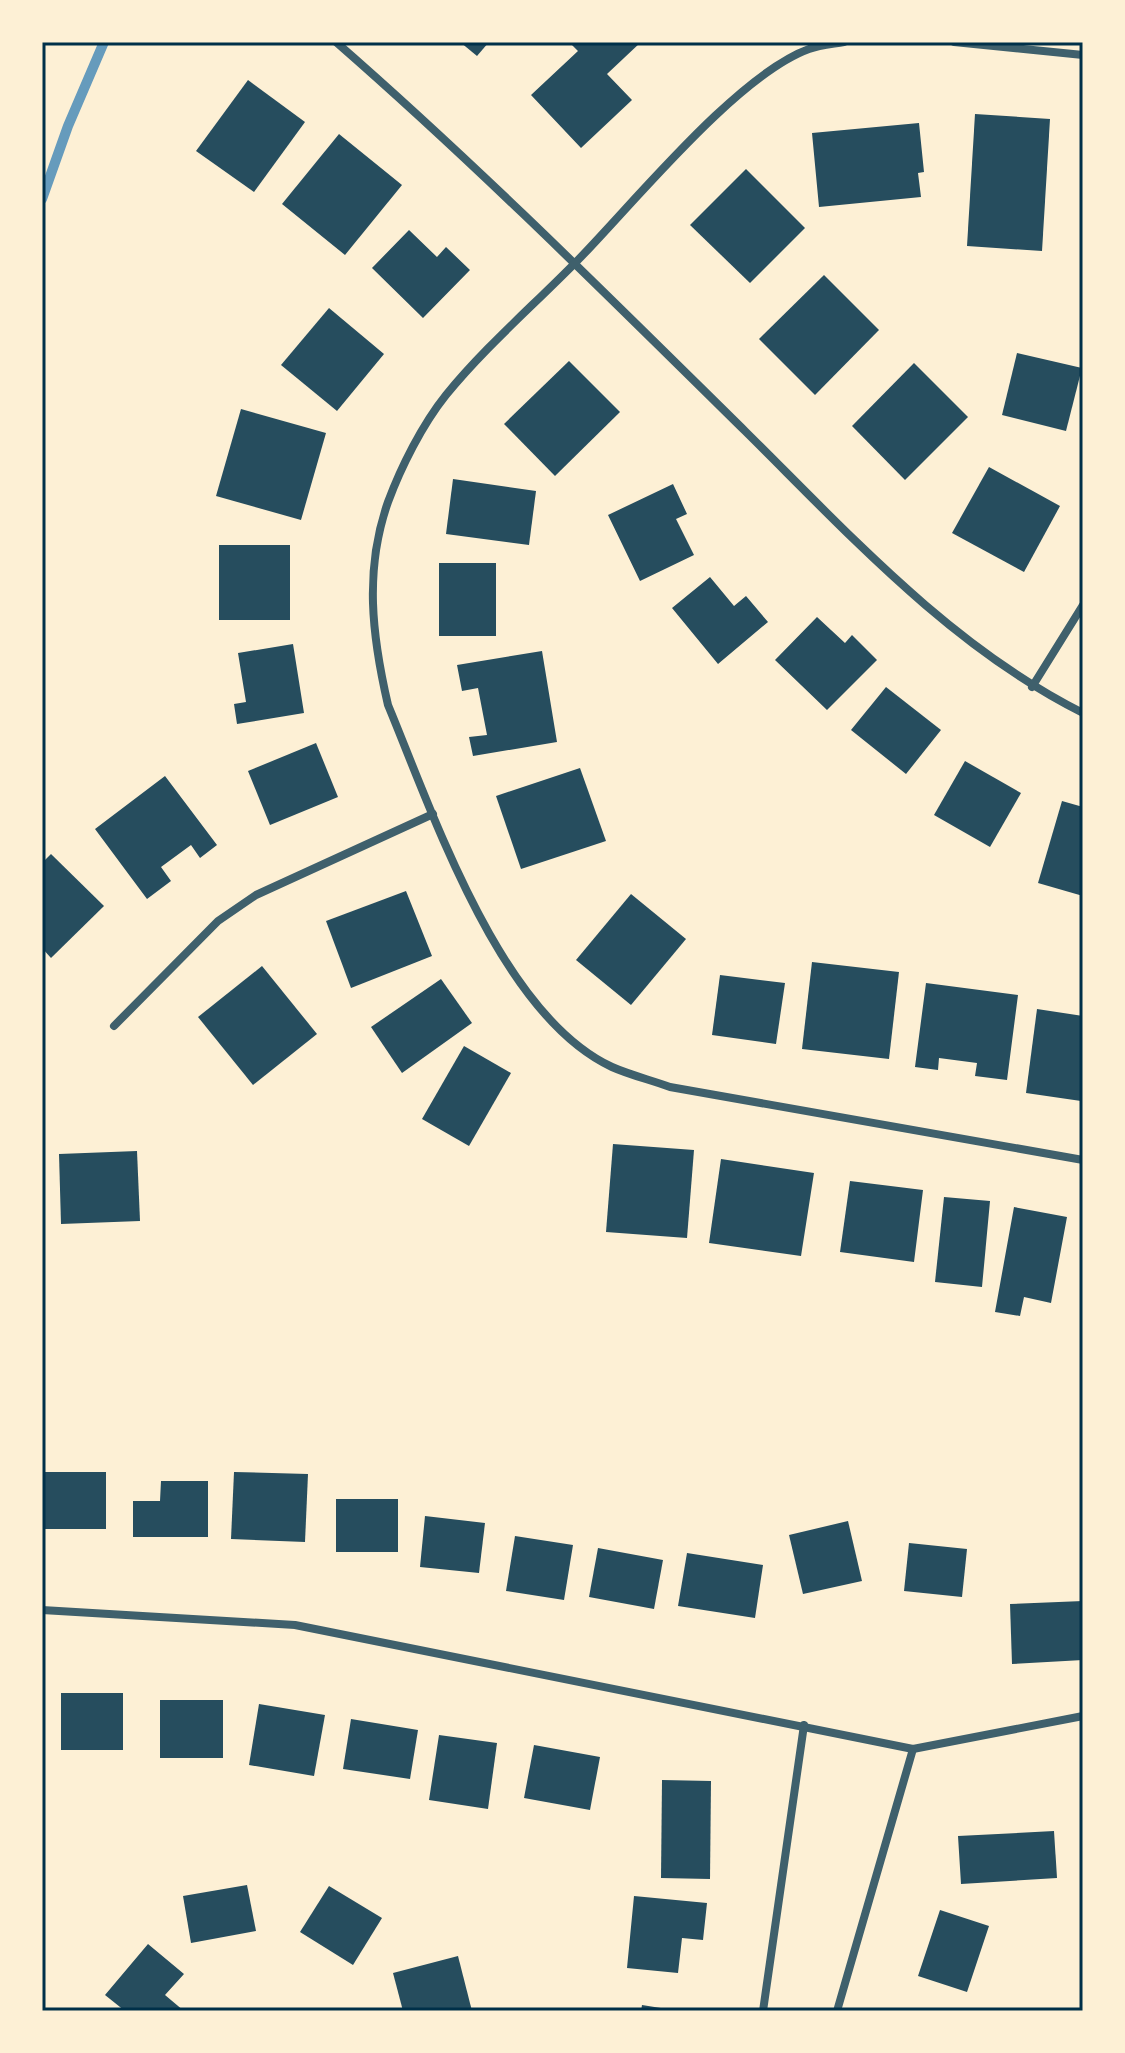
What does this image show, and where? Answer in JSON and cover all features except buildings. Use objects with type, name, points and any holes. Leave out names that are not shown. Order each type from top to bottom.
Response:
[{"type":"street","points":[[336,42],[575,264],[796,481],[964,639],[1032,687],[1083,713]]},
{"type":"street","points":[[844,42],[808,49],[734,99],[445,396],[405,465],[388,503],[377,544],[372,612],[379,667],[388,705],[433,814],[488,931],[516,980],[544,1015],[574,1042],[611,1067],[670,1087],[1083,1160]]},
{"type":"street","points":[[954,42],[1083,55]]},
{"type":"street","points":[[1032,687],[1083,605]]},
{"type":"street","points":[[114,1026],[218,921],[256,895],[433,814]]},
{"type":"street","points":[[42,1610],[295,1625],[913,1749],[1083,1716]]},
{"type":"street","points":[[763,2011],[804,1725]]},
{"type":"street","points":[[837,2011],[913,1749]]},
{"type":"waterway","points":[[42,199],[68,126],[104,42]]}]
